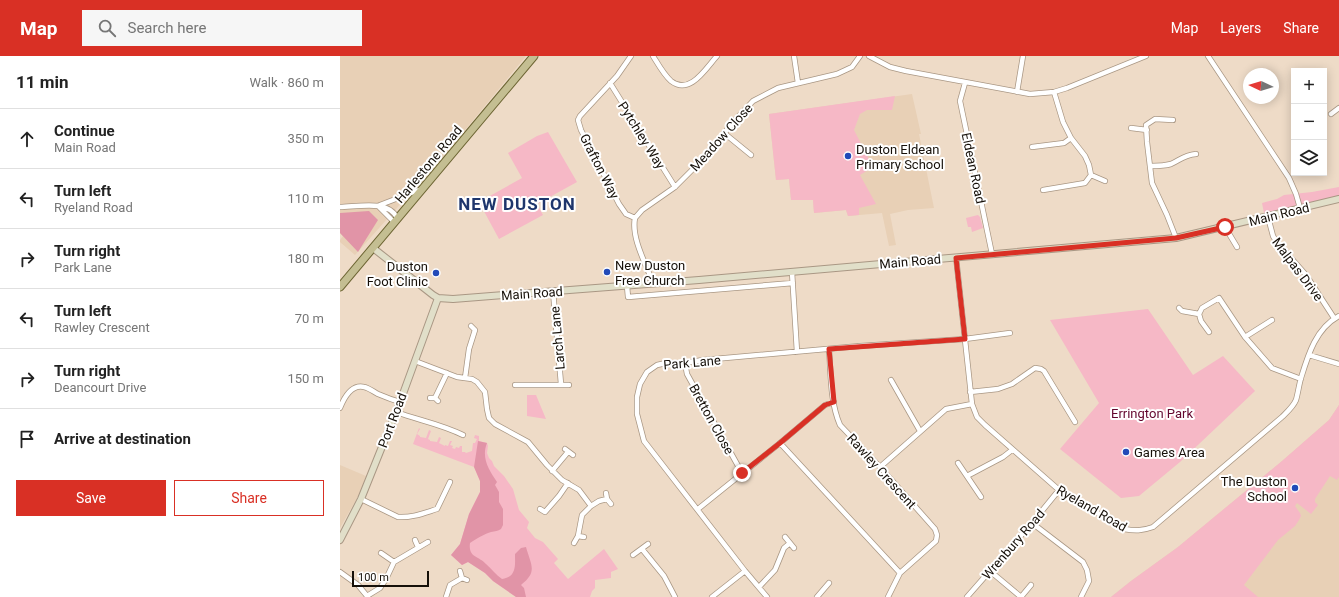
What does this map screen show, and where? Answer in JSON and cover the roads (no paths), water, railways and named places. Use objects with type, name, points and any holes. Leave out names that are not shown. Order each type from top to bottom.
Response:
[{"type":"main road","name":"Harlestone Road","points":[[340,287],[534,56]]},
{"type":"street","name":"Grafton Way","points":[[631,56],[617,76],[578,120],[579,125],[619,204],[626,214],[635,218]]},
{"type":"street","points":[[653,56],[670,80],[684,86],[693,83],[717,56]]},
{"type":"street","points":[[794,56],[798,83]]},
{"type":"street","name":"Meadow Close","points":[[635,218],[642,210],[674,187],[703,159],[753,100],[778,88],[837,74],[852,67],[860,56]]},
{"type":"street","points":[[869,56],[890,67],[906,71],[1017,92],[1040,94],[1067,88],[1146,56]]},
{"type":"street","points":[[1017,92],[1023,56]]},
{"type":"street","points":[[1208,56],[1289,178],[1300,208]]},
{"type":"street","name":"Eldean Road","points":[[965,83],[960,101],[992,254]]},
{"type":"street","name":"Pytchley Way","points":[[610,84],[674,187]]},
{"type":"street","points":[[1054,92],[1063,122],[1071,138],[1085,156],[1091,175],[1105,181]]},
{"type":"street","points":[[1331,114],[1339,108]]},
{"type":"street","points":[[1173,120],[1155,119],[1146,124],[1152,184],[1176,238]]},
{"type":"street","points":[[1132,128],[1147,130]]},
{"type":"street","points":[[724,133],[751,155]]},
{"type":"street","points":[[1032,147],[1064,143],[1071,138]]},
{"type":"street","points":[[1150,166],[1165,166],[1187,155],[1196,154]]},
{"type":"street","points":[[1043,190],[1085,183],[1091,175]]},
{"type":"street","points":[[378,206],[422,189]]},
{"type":"street","name":"Main Road","points":[[438,298],[453,299],[653,284],[1176,238],[1339,200]]},
{"type":"street","points":[[340,207],[385,207],[393,211],[396,220]]},
{"type":"street","name":"Malpas Drive","points":[[1268,217],[1273,236],[1276,241],[1306,275],[1334,318]]},
{"type":"street","points":[[635,218],[634,225],[636,240],[653,284]]},
{"type":"street","points":[[1225,227],[1237,247]]},
{"type":"street","points":[[373,248],[438,298]]},
{"type":"street","name":"Ryeland Road","points":[[956,258],[970,392],[972,404],[977,417],[985,426],[1059,490],[1124,529],[1134,531],[1153,527],[1291,408],[1296,401],[1301,379],[1317,336],[1324,327],[1334,318],[1339,316]]},
{"type":"street","points":[[792,272],[797,352]]},
{"type":"street","points":[[693,280],[694,290]]},
{"type":"street","points":[[627,286],[628,296],[793,283]]},
{"type":"street","name":"Larch Lane","points":[[553,291],[561,384]]},
{"type":"street","name":"Port Road","points":[[340,540],[361,500],[400,402],[438,298]]},
{"type":"street","points":[[1209,332],[1199,314],[1202,308],[1219,298],[1245,337],[1272,368],[1301,379]]},
{"type":"street","points":[[1179,308],[1182,311],[1199,314]]},
{"type":"street","points":[[1245,337],[1272,320]]},
{"type":"street","points":[[465,378],[469,349],[478,331],[471,326]]},
{"type":"street","name":"Park Lane","points":[[767,597],[646,445],[638,414],[638,391],[647,372],[656,365],[829,349],[965,339],[1010,333]]},
{"type":"street","name":"Rawley Crescent","points":[[829,349],[834,402],[840,425],[880,467],[938,535],[936,541],[900,573],[888,597]]},
{"type":"street","points":[[1309,355],[1339,364]]},
{"type":"street","points":[[415,361],[447,373],[472,379],[477,382],[485,392],[489,418],[495,424],[528,442],[562,480],[579,490],[591,506]]},
{"type":"street","name":"Bretton Close","points":[[685,363],[687,374],[742,473]]},
{"type":"street","points":[[970,392],[998,389],[1012,384],[1034,368],[1038,368],[1044,371],[1075,422]]},
{"type":"street","points":[[435,399],[447,373]]},
{"type":"street","points":[[891,380],[920,431]]},
{"type":"street","name":"Larch Lane","points":[[515,385],[569,385]]},
{"type":"street","points":[[340,408],[343,399],[348,392],[356,387],[364,387],[400,402]]},
{"type":"street","points":[[698,509],[825,405],[834,402]]},
{"type":"street","points":[[880,467],[946,409],[972,404]]},
{"type":"street","points":[[396,412],[434,423],[463,435]]},
{"type":"street","points":[[780,443],[900,573]]},
{"type":"street","points":[[552,470],[567,450],[573,455]]},
{"type":"street","points":[[967,476],[1003,457],[1012,450]]},
{"type":"street","points":[[958,463],[981,497]]},
{"type":"street","points":[[361,500],[398,517],[420,515],[437,509],[450,482]]},
{"type":"street","points":[[540,508],[547,514],[568,483]]},
{"type":"street","name":"Wrenbury Road","points":[[968,597],[1059,490]]},
{"type":"street","points":[[606,493],[611,504]]},
{"type":"street","points":[[574,543],[578,536],[582,515],[591,506],[599,501],[608,499]]},
{"type":"street","points":[[1032,523],[1083,562],[1087,570],[1089,581],[1081,597]]},
{"type":"street","points":[[578,536],[584,537]]},
{"type":"street","points":[[785,537],[794,548]]},
{"type":"street","points":[[415,540],[418,547]]},
{"type":"street","points":[[340,572],[358,585],[366,597],[380,588],[394,562],[428,542]]},
{"type":"street","points":[[759,587],[775,570],[784,548],[790,543]]},
{"type":"street","points":[[633,555],[648,544]]},
{"type":"street","points":[[642,549],[664,576],[675,597]]},
{"type":"street","points":[[382,553],[394,562]]},
{"type":"street","points":[[446,597],[450,585],[464,579],[460,571]]},
{"type":"street","points":[[712,597],[745,571]]},
{"type":"street","points":[[990,571],[1021,597],[1031,585]]},
{"type":"street","points":[[818,597],[830,583]]},
{"type":"place","name":"Duston Eldean Primary School","points":[[848,156]]},
{"type":"place","name":"New Duston Free Church","points":[[607,272]]},
{"type":"place","name":"Duston Foot Clinic","points":[[436,273]]},
{"type":"place","name":"Games Area","points":[[1126,452]]},
{"type":"place","name":"The Duston School","points":[[1295,488]]},
{"type":"district","name":"NEW DUSTON","points":[[517,204]]},
{"type":"park label","name":"Errington Park","points":[[1152,413]]}]
